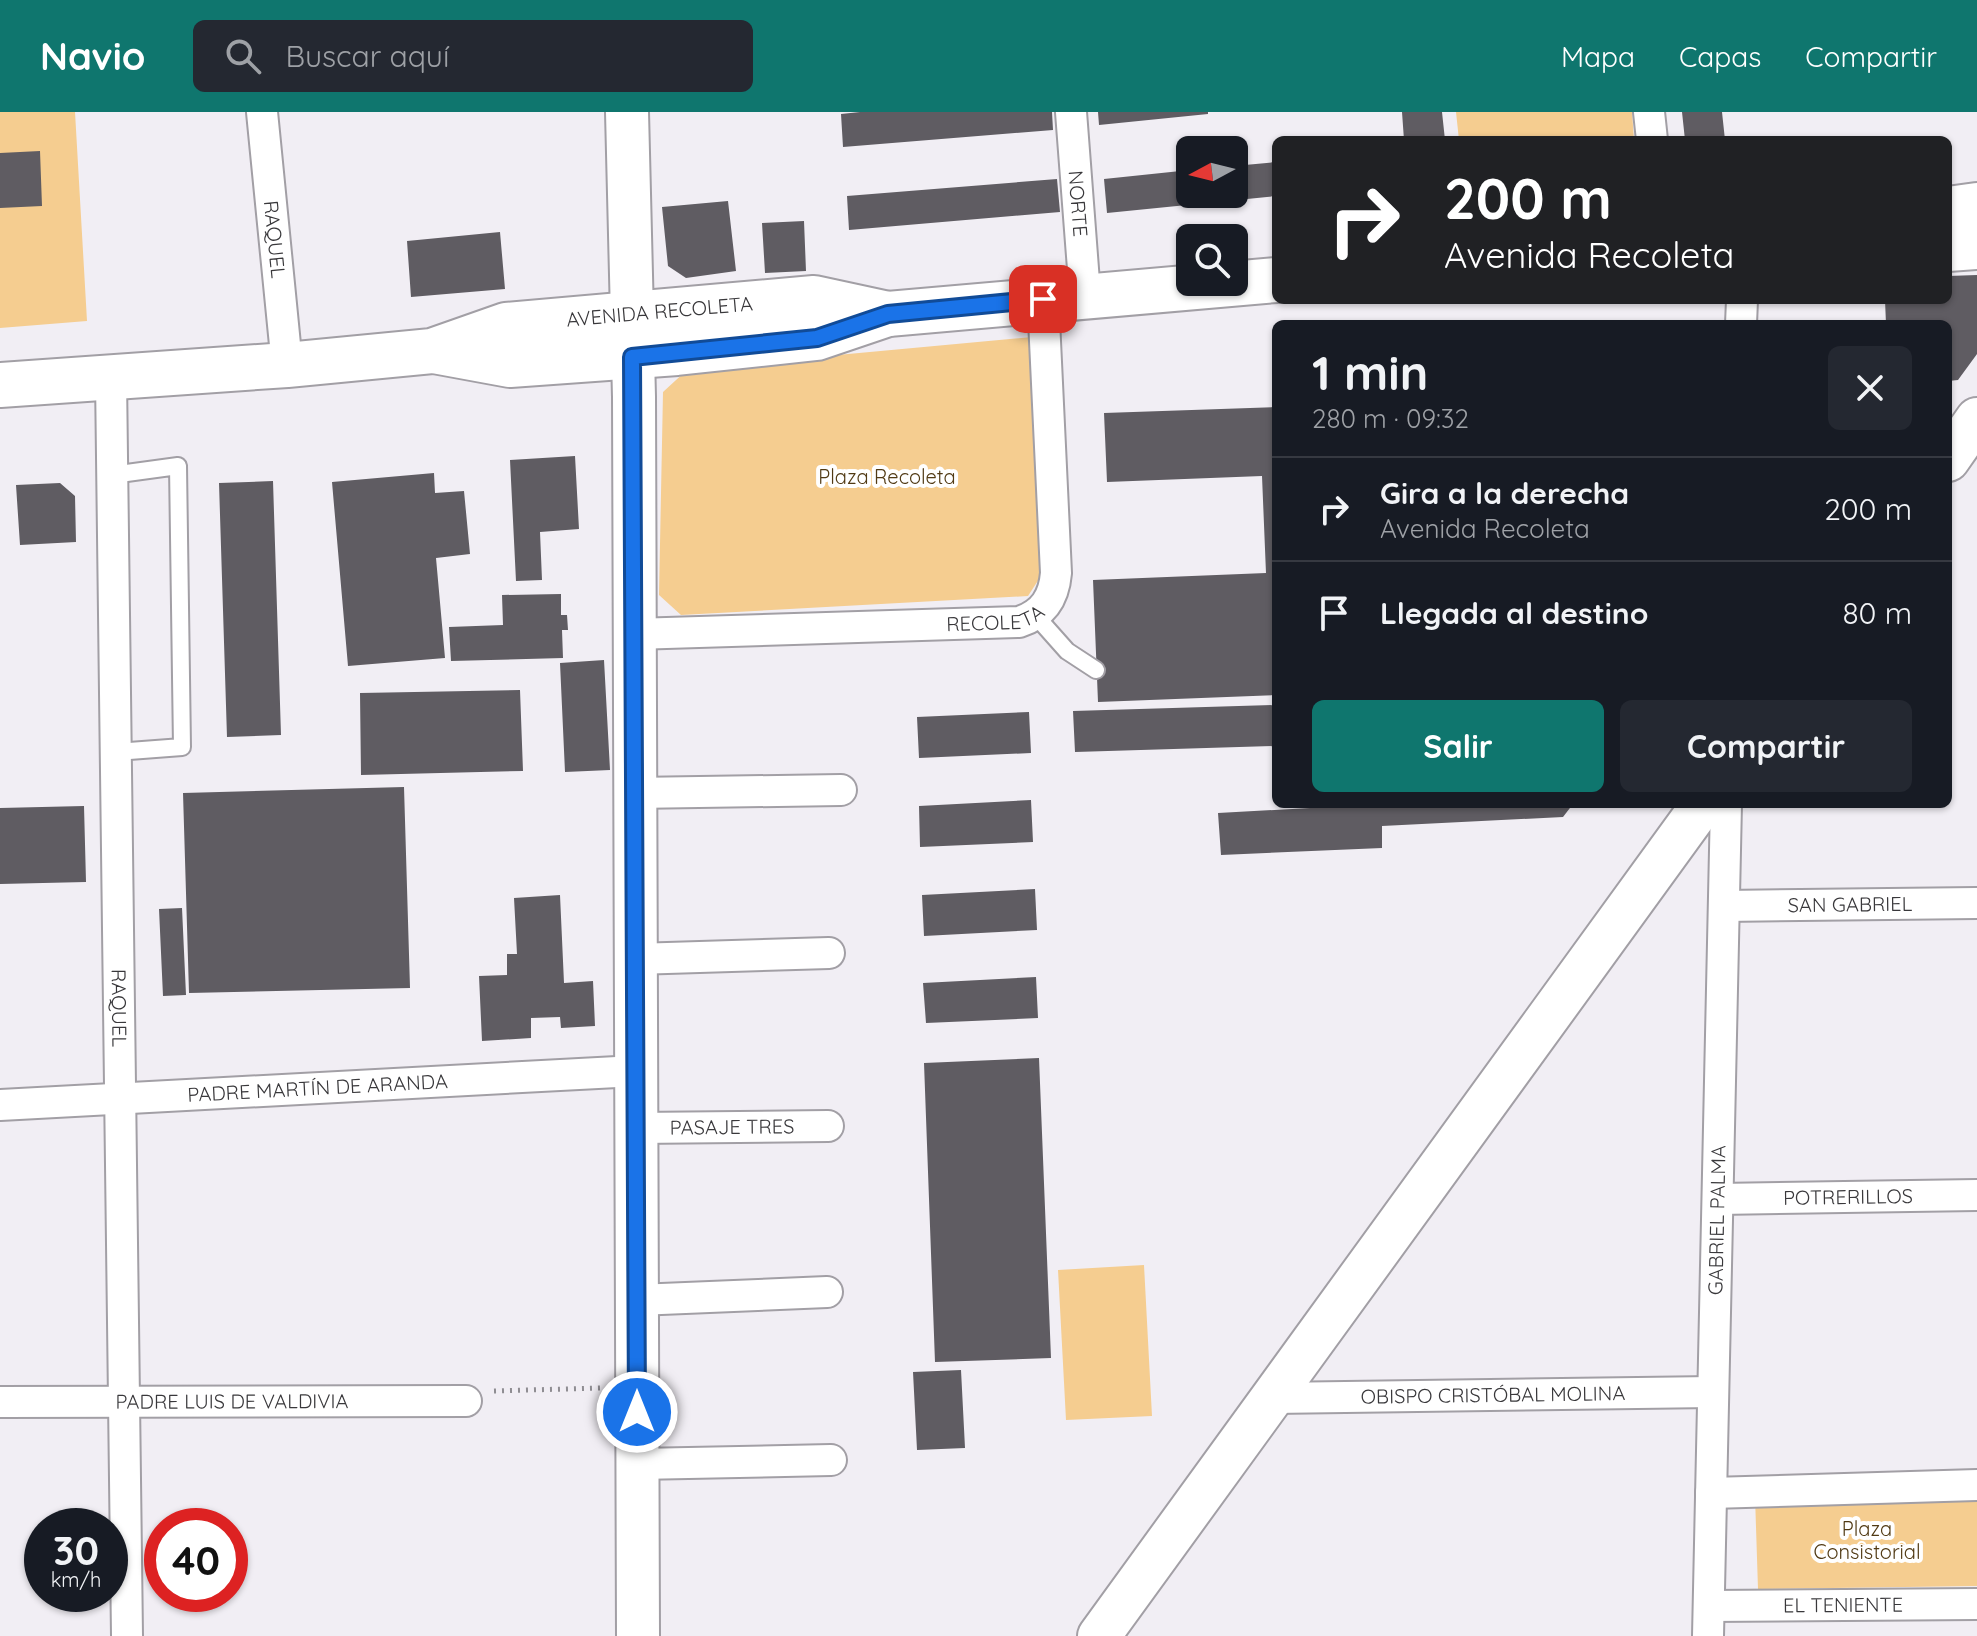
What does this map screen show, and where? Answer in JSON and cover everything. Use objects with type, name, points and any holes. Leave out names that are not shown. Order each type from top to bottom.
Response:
[{"type":"main road","points":[[1952,208],[1977,205]]},
{"type":"main road","points":[[1952,249],[1977,247]]},
{"type":"main road","name":"AVENIDA RECOLETA","points":[[0,385],[287,365],[432,351],[506,325],[632,336],[814,298],[888,314],[1272,280]]},
{"type":"street","name":"RAQUEL","points":[[262,112],[287,365]]},
{"type":"street","points":[[627,112],[632,336],[638,1636]]},
{"type":"street","name":"NORTE","points":[[1071,112],[1085,295]]},
{"type":"street","points":[[1649,112],[1652,136]]},
{"type":"street","name":"RECOLETA","points":[[634,634],[1019,622],[1035,615],[1052,595],[1056,573],[1043,299]]},
{"type":"street","name":"RAQUEL","points":[[111,378],[127,1636]]},
{"type":"street","points":[[1952,454],[1977,419]]},
{"type":"street","points":[[634,793],[841,790]]},
{"type":"street","points":[[1099,1636],[1700,808]]},
{"type":"street","name":"GABRIEL PALMA","points":[[1708,1621],[1726,808]]},
{"type":"street","name":"SAN GABRIEL","points":[[1724,906],[1977,903]]},
{"type":"street","points":[[635,959],[829,953]]},
{"type":"street","name":"PADRE MARTÍN DE ARANDA","points":[[0,1105],[636,1071]]},
{"type":"street","name":"PASAJE TRES","points":[[636,1128],[828,1126]]},
{"type":"street","name":"POTRERILLOS","points":[[1718,1199],[1977,1195]]},
{"type":"street","points":[[637,1300],[827,1292]]},
{"type":"street","name":"OBISPO CRISTÓBAL MOLINA","points":[[1273,1398],[1713,1392]]},
{"type":"street","name":"PADRE LUIS DE VALDIVIA","points":[[0,1402],[466,1401]]},
{"type":"street","points":[[638,1464],[831,1460]]},
{"type":"street","points":[[1711,1493],[1977,1485]]},
{"type":"street","name":"EL TENIENTE","points":[[1708,1621],[1977,1604]]},
{"type":"lane","points":[[112,475],[178,466],[182,747],[116,752]]},
{"type":"lane","points":[[1035,615],[1067,651],[1096,670]]},
{"type":"path","points":[[466,1401],[492,1391],[637,1386]]},
{"type":"green space","points":[[0,112],[75,112],[87,321],[0,328]]},
{"type":"green space","points":[[1456,112],[1632,112],[1634,136],[1459,136]]},
{"type":"green space","name":"Plaza Recoleta","points":[[1032,337],[1041,576],[1028,596],[681,615],[659,595],[663,392],[688,369]]},
{"type":"green space","points":[[1144,1265],[1152,1416],[1066,1420],[1058,1270]]},
{"type":"green space","name":"Plaza Consistorial","points":[[1977,1492],[1977,1586],[1758,1589],[1755,1496]]},
{"type":"building","points":[[1052,112],[1053,130],[843,147],[841,114]]},
{"type":"building","points":[[1098,112],[1208,112],[1208,114],[1099,125]]},
{"type":"building","points":[[1402,112],[1442,112],[1445,136],[1404,136]]},
{"type":"building","points":[[1682,112],[1722,112],[1725,136],[1685,136]]},
{"type":"building","points":[[40,151],[42,206],[0,208],[0,153]]},
{"type":"building","points":[[1272,162],[1272,196],[1248,199],[1248,165]]},
{"type":"building","points":[[1176,171],[1176,206],[1107,213],[1104,179]]},
{"type":"building","points":[[1057,179],[1060,212],[849,230],[847,196]]},
{"type":"building","points":[[728,201],[736,271],[686,278],[668,266],[662,207]]},
{"type":"building","points":[[804,221],[806,271],[765,273],[762,223]]},
{"type":"building","points":[[500,232],[505,289],[411,297],[407,241]]},
{"type":"building","points":[[1977,275],[1977,354],[1958,380],[1952,381],[1952,320],[1886,320],[1885,304],[1952,304],[1952,276]]},
{"type":"building","points":[[1272,407],[1272,695],[1098,702],[1093,580],[1266,573],[1262,476],[1107,482],[1104,413]]},
{"type":"building","points":[[575,456],[579,529],[540,532],[542,580],[516,581],[510,460]]},
{"type":"building","points":[[434,473],[435,493],[464,491],[470,554],[436,558],[445,658],[348,666],[332,482]]},
{"type":"building","points":[[273,481],[281,735],[227,737],[219,483]]},
{"type":"building","points":[[60,483],[75,496],[76,542],[20,545],[16,485]]},
{"type":"building","points":[[561,594],[561,615],[567,615],[568,630],[562,630],[563,658],[451,661],[449,627],[503,625],[502,595]]},
{"type":"building","points":[[604,660],[610,770],[565,772],[560,663]]},
{"type":"building","points":[[520,690],[523,771],[361,775],[360,693]]},
{"type":"building","points":[[1272,705],[1272,746],[1075,752],[1073,711]]},
{"type":"building","points":[[1029,712],[1031,753],[919,758],[917,717]]},
{"type":"building","points":[[404,787],[410,988],[189,993],[183,793]]},
{"type":"building","points":[[1031,800],[1033,842],[920,847],[919,806]]},
{"type":"building","points":[[84,806],[86,882],[0,884],[0,808]]},
{"type":"building","points":[[1309,808],[1570,808],[1563,817],[1382,826],[1382,848],[1221,855],[1218,813]]},
{"type":"building","points":[[1035,889],[1037,930],[924,936],[922,895]]},
{"type":"building","points":[[560,895],[564,983],[593,981],[595,1026],[561,1028],[560,1017],[531,1018],[531,1038],[482,1041],[479,976],[507,975],[507,954],[517,954],[514,898]]},
{"type":"building","points":[[182,908],[186,995],[163,996],[159,909]]},
{"type":"building","points":[[1036,977],[1038,1018],[926,1023],[923,983]]},
{"type":"building","points":[[1039,1058],[1051,1358],[935,1362],[924,1063]]},
{"type":"building","points":[[961,1370],[965,1448],[917,1450],[913,1372]]},
{"type":"route","points":[[637,1412],[632,357],[817,338],[888,314],[1043,299]]}]
